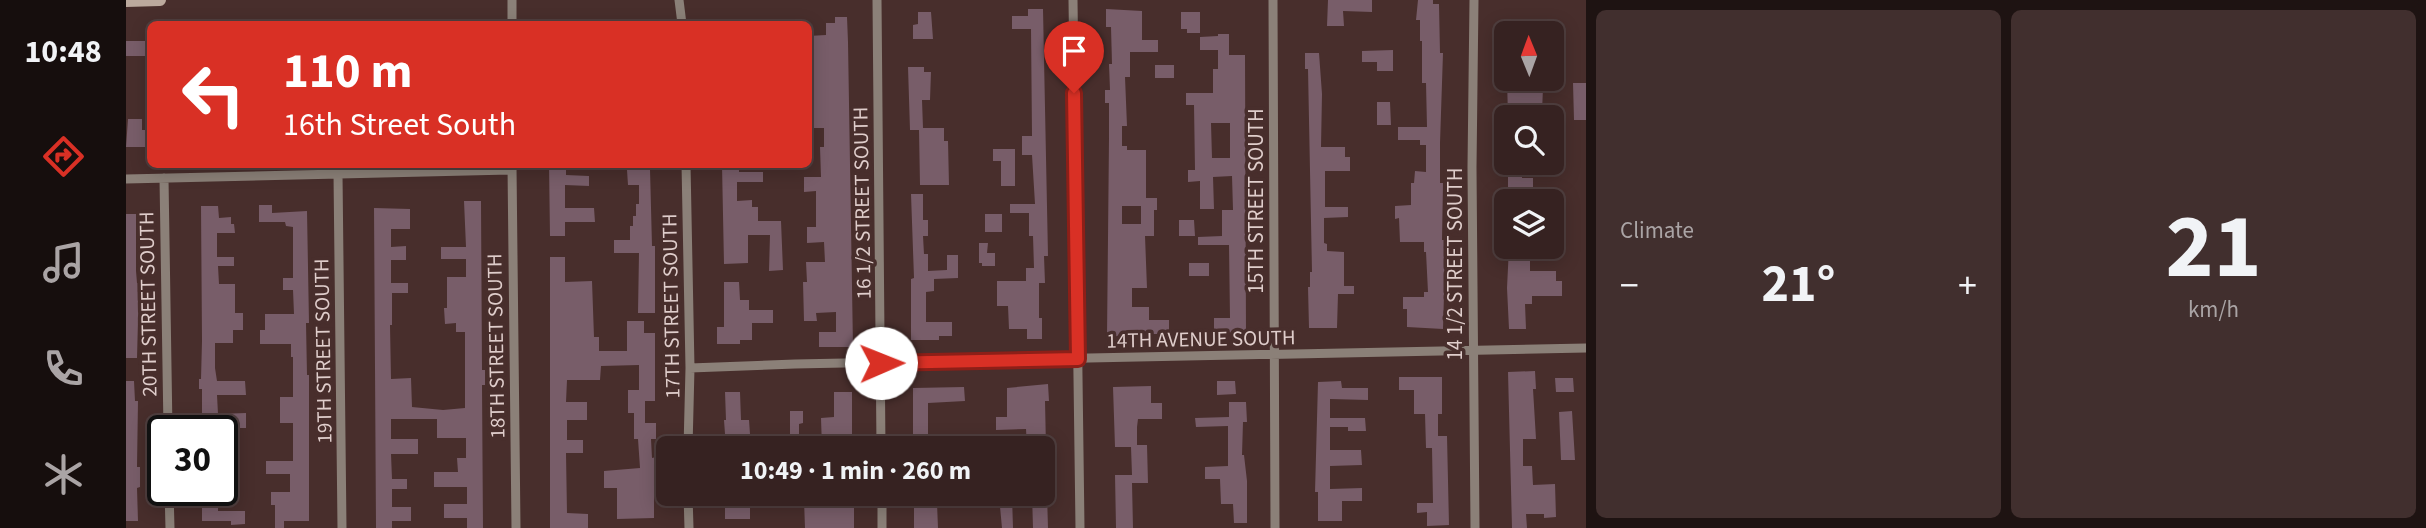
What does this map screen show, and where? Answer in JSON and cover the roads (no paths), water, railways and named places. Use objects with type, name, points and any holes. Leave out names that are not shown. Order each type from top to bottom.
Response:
[{"type":"main road","points":[[126,1],[160,0]]},
{"type":"street","points":[[512,0],[512,21]]},
{"type":"street","points":[[679,0],[682,21]]},
{"type":"street","name":"16 1/2 STREET SOUTH","points":[[877,0],[881,436]]},
{"type":"street","points":[[1073,0],[1080,528]]},
{"type":"street","name":"15TH STREET SOUTH","points":[[1273,0],[1275,528]]},
{"type":"street","name":"14 1/2 STREET SOUTH","points":[[1474,0],[1472,167],[1475,528]]},
{"type":"street","points":[[126,179],[487,168]]},
{"type":"street","name":"18TH STREET SOUTH","points":[[512,168],[516,528]]},
{"type":"street","name":"17TH STREET SOUTH","points":[[686,168],[690,368],[688,436]]},
{"type":"street","name":"19TH STREET SOUTH","points":[[338,174],[342,528]]},
{"type":"street","name":"20TH STREET SOUTH","points":[[164,178],[168,415]]},
{"type":"street","name":"14TH AVENUE SOUTH","points":[[690,368],[1586,348]]},
{"type":"street","points":[[169,506],[170,528]]},
{"type":"street","points":[[688,506],[689,528]]},
{"type":"street","points":[[882,506],[882,528]]}]
